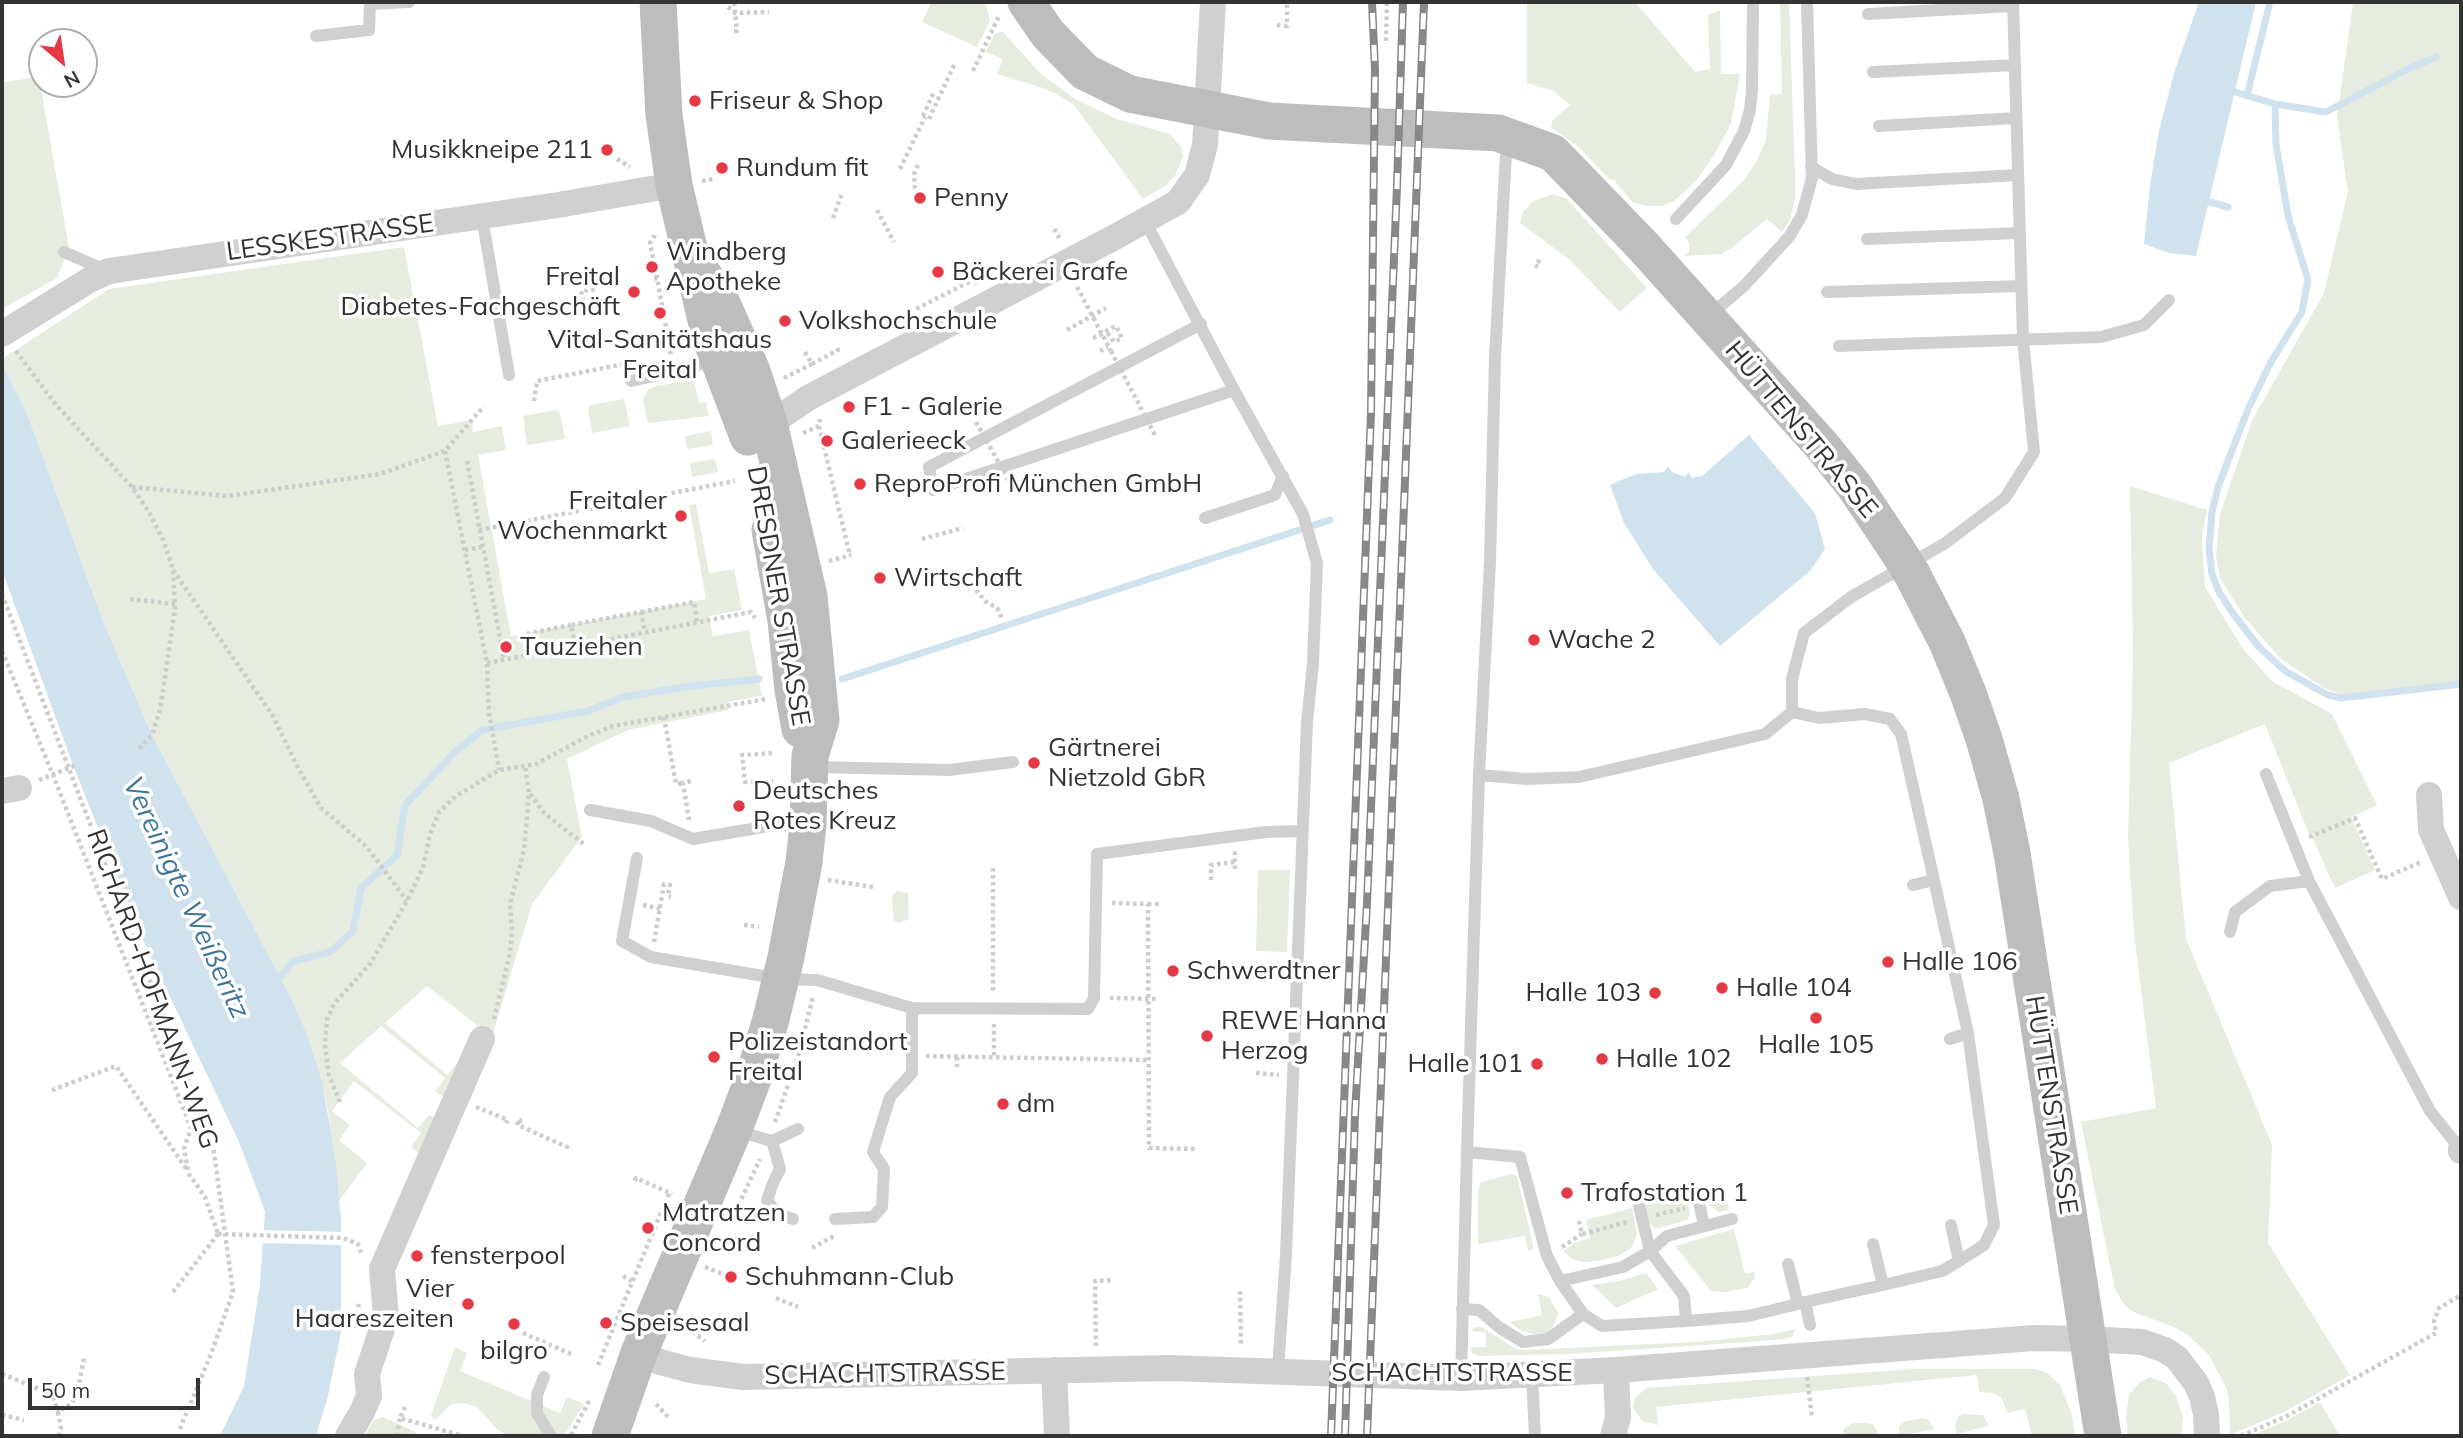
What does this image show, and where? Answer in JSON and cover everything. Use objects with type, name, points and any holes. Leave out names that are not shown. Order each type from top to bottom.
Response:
[{"type":"main road","points":[[658,2],[664,115],[687,183],[680,267]]},
{"type":"main road","name":"HÜTTENSTRASSE","points":[[1013,8],[1048,34],[1085,72],[1130,94],[1207,111],[1286,122],[1476,131],[1510,136],[1552,153],[1643,246],[1823,447],[1855,487],[1904,562],[1947,642],[1984,739],[2001,799],[2103,1436]]},
{"type":"main road","name":"DRESDNER STRASSE","points":[[680,267],[710,337],[701,355],[757,425]]},
{"type":"main road","name":"DRESDNER STRASSE","points":[[618,1417],[639,1353],[754,1076],[781,979],[804,862],[810,761],[821,720],[810,596],[757,425],[752,371],[720,299],[680,267]]},
{"type":"street","points":[[757,425],[1178,202],[1197,175],[1205,145],[1213,2]]},
{"type":"street","name":"LESSKESTRASSE","points":[[3,333],[91,279],[109,271],[482,217],[687,183]]},
{"type":"street","points":[[2429,795],[2431,830],[2461,897]]},
{"type":"street","points":[[348,1436],[369,1396],[367,1374],[386,1317],[382,1269],[482,1039]]},
{"type":"street","name":"SCHACHTSTRASSE","points":[[639,1353],[660,1363],[728,1377],[1169,1368],[1461,1378],[1616,1370],[2034,1338],[2088,1339],[2142,1342],[2165,1350],[2177,1358],[2199,1390],[2206,1414],[2207,1436]]},
{"type":"street","points":[[1054,1370],[1057,1436]]},
{"type":"street","points":[[1613,1436],[1618,1417],[1616,1370]]},
{"type":"lane","points":[[316,36],[369,30],[370,4],[409,2]]},
{"type":"lane","points":[[1676,219],[1727,165],[1744,131],[1752,90],[1753,2]]},
{"type":"lane","points":[[1707,317],[1744,286],[1789,237],[1802,215],[1812,178],[1807,2]]},
{"type":"lane","points":[[1792,712],[1792,679],[1804,633],[1851,597],[1944,544],[2005,498],[2034,452],[2023,339],[2013,4],[1868,14]]},
{"type":"lane","points":[[1873,72],[2015,65]]},
{"type":"lane","points":[[1879,126],[2016,118]]},
{"type":"lane","points":[[1461,1378],[1466,1152],[1479,775],[1490,562],[1495,358],[1506,152],[1510,136]]},
{"type":"lane","points":[[1811,167],[1832,179],[1856,184],[2018,175]]},
{"type":"lane","points":[[482,217],[509,375]]},
{"type":"lane","points":[[1145,221],[1303,514],[1317,563],[1313,663],[1307,723],[1286,1254],[1278,1370]]},
{"type":"lane","points":[[1867,239],[2020,233]]},
{"type":"lane","points":[[64,252],[109,271]]},
{"type":"lane","points":[[1826,292],[2021,286]]},
{"type":"lane","points":[[1839,346],[2101,337],[2144,325],[2169,300]]},
{"type":"lane","points":[[1201,324],[929,467],[933,490],[1234,390]]},
{"type":"lane","points":[[631,381],[683,370],[701,355]]},
{"type":"lane","points":[[1205,518],[1275,495],[1283,476]]},
{"type":"lane","points":[[1479,775],[1526,779],[1579,777],[1765,734],[1792,712]]},
{"type":"lane","points":[[1466,1152],[1520,1157],[1547,1256],[1560,1281],[1583,1314],[1602,1326],[1748,1316],[1942,1272],[1984,1245],[1994,1225],[1968,1033],[1901,734],[1890,719],[1865,714],[1819,718],[1792,712]]},
{"type":"lane","points":[[810,761],[836,769],[949,770],[1013,762]]},
{"type":"lane","points":[[2266,774],[2309,881],[2430,1111],[2461,1150]]},
{"type":"lane","points":[[590,810],[651,821],[692,839],[775,825],[808,825]]},
{"type":"lane","points":[[637,858],[622,941],[651,957],[781,979],[817,980],[912,1008],[1088,1009],[1094,998],[1097,854],[1266,832],[1303,831]]},
{"type":"lane","points":[[1913,885],[1934,880]]},
{"type":"lane","points":[[2230,932],[2235,912],[2270,886],[2309,881]]},
{"type":"lane","points":[[835,1219],[873,1217],[882,1207],[884,1169],[873,1152],[890,1097],[912,1073],[912,1008]]},
{"type":"lane","points":[[1950,1039],[1968,1033]]},
{"type":"lane","points":[[734,1129],[772,1141],[798,1129]]},
{"type":"lane","points":[[772,1141],[780,1169],[767,1200],[777,1214],[793,1219]]},
{"type":"lane","points":[[1697,1192],[1704,1226]]},
{"type":"lane","points":[[1639,1206],[1650,1251],[1684,1296],[1686,1321]]},
{"type":"lane","points":[[1560,1281],[1623,1267],[1650,1251],[1667,1236],[1732,1219]]},
{"type":"lane","points":[[1951,1225],[1959,1262]]},
{"type":"lane","points":[[1873,1244],[1883,1285]]},
{"type":"lane","points":[[1788,1264],[1810,1325]]},
{"type":"lane","points":[[1462,1309],[1479,1310],[1500,1328],[1523,1342],[1548,1339],[1583,1314]]},
{"type":"lane","points":[[1532,1375],[1535,1436]]},
{"type":"lane","points":[[544,1377],[537,1395],[537,1413],[551,1436]]},
{"type":"path","points":[[734,2],[737,31],[734,31]]},
{"type":"path","points":[[1277,26],[1287,26],[1287,2]]},
{"type":"path","points":[[1386,41],[1387,2]]},
{"type":"path","points":[[728,7],[735,13],[769,12]]},
{"type":"path","points":[[973,71],[991,31],[1013,8]]},
{"type":"path","points":[[900,169],[955,63]]},
{"type":"path","points":[[926,118],[934,92]]},
{"type":"path","points":[[617,159],[625,165]]},
{"type":"path","points":[[768,170],[810,163]]},
{"type":"path","points":[[918,165],[914,174],[915,188],[920,198]]},
{"type":"path","points":[[687,183],[714,179]]},
{"type":"path","points":[[833,218],[842,193]]},
{"type":"path","points":[[877,210],[894,242]]},
{"type":"path","points":[[650,243],[671,355]]},
{"type":"path","points":[[1538,267],[1535,265],[1541,259]]},
{"type":"path","points":[[655,278],[680,267]]},
{"type":"path","points":[[883,327],[952,287],[975,279]]},
{"type":"path","points":[[1077,287],[1092,316],[1115,346],[1100,351]]},
{"type":"path","points":[[559,314],[585,310],[582,292],[598,289]]},
{"type":"path","points":[[1067,330],[1107,309]]},
{"type":"path","points":[[902,317],[910,331]]},
{"type":"path","points":[[665,324],[676,322]]},
{"type":"path","points":[[1093,338],[1104,332]]},
{"type":"path","points":[[3,333],[56,405],[132,487],[159,532],[173,569],[273,716],[321,808],[367,847],[407,901]]},
{"type":"path","points":[[781,380],[838,350],[836,346]]},
{"type":"path","points":[[1110,349],[1155,435]]},
{"type":"path","points":[[805,352],[812,364]]},
{"type":"path","points":[[658,358],[701,355]]},
{"type":"path","points":[[534,401],[537,381],[631,363]]},
{"type":"path","points":[[132,487],[227,496],[380,474],[446,451],[484,406]]},
{"type":"path","points":[[976,422],[1010,483]]},
{"type":"path","points":[[819,426],[851,555],[842,558]]},
{"type":"path","points":[[446,451],[487,663],[489,713],[499,770]]},
{"type":"path","points":[[467,461],[503,659]]},
{"type":"path","points":[[479,530],[735,481]]},
{"type":"path","points":[[922,539],[963,528]]},
{"type":"path","points":[[465,550],[482,547]]},
{"type":"path","points":[[138,750],[152,735],[160,710],[175,604],[173,569]]},
{"type":"path","points":[[976,590],[985,601],[997,608],[1002,618]]},
{"type":"path","name":"RICHARD-HOFMANN-WEG","points":[[2,594],[213,1144],[233,1292],[179,1431]]},
{"type":"path","points":[[130,599],[175,604]]},
{"type":"path","points":[[530,654],[526,634],[571,625],[694,602],[697,622]]},
{"type":"path","points":[[641,612],[645,632]]},
{"type":"path","points":[[487,663],[751,612]]},
{"type":"path","points":[[571,625],[575,645]]},
{"type":"path","points":[[2,651],[191,1128],[184,1149],[189,1174]]},
{"type":"path","points":[[340,1102],[329,1074],[325,1046],[327,1019],[334,1004],[370,964],[407,901],[423,869],[430,834],[439,812],[456,796],[499,770],[536,764],[613,726],[777,697]]},
{"type":"path","points":[[664,717],[676,784],[691,781]]},
{"type":"path","points":[[772,753],[742,755],[741,769],[745,782],[773,781]]},
{"type":"path","points":[[10,789],[76,765]]},
{"type":"path","points":[[482,1039],[495,1017],[510,953],[510,904],[524,850],[529,793],[525,765]]},
{"type":"path","points":[[683,783],[692,839]]},
{"type":"path","points":[[529,793],[545,814],[585,845]]},
{"type":"path","points":[[2294,843],[2355,818],[2382,879],[2421,861],[2426,870]]},
{"type":"path","points":[[1211,880],[1211,865],[1235,862],[1235,869]]},
{"type":"path","points":[[993,868],[994,1058]]},
{"type":"path","points":[[827,880],[873,887]]},
{"type":"path","points":[[651,957],[664,884],[670,885],[668,896],[671,897]]},
{"type":"path","points":[[1106,902],[1159,904]]},
{"type":"path","points":[[1148,904],[1149,1148],[1195,1149]]},
{"type":"path","points":[[744,925],[759,927]]},
{"type":"path","points":[[1094,998],[1158,999]]},
{"type":"path","points":[[933,1056],[1149,1060]]},
{"type":"path","points":[[957,1057],[957,1067]]},
{"type":"path","points":[[52,1090],[116,1066],[205,1197],[218,1234]]},
{"type":"path","points":[[1256,1073],[1282,1075]]},
{"type":"path","points":[[473,1106],[508,1120],[506,1123]]},
{"type":"path","points":[[521,1119],[520,1126],[567,1147],[566,1150]]},
{"type":"path","points":[[635,1181],[636,1178],[676,1196]]},
{"type":"path","points":[[598,1365],[669,1193]]},
{"type":"path","points":[[218,1234],[343,1238],[358,1244],[363,1257]]},
{"type":"path","points":[[173,1292],[218,1234]]},
{"type":"path","points":[[701,1265],[731,1277]]},
{"type":"path","points":[[623,1276],[632,1281]]},
{"type":"path","points":[[398,1280],[402,1279],[424,1290]]},
{"type":"path","points":[[1096,1350],[1095,1281],[1114,1280]]},
{"type":"path","points":[[1240,1291],[1241,1344]]},
{"type":"path","points":[[2241,1436],[2287,1416],[2436,1333],[2434,1321],[2439,1307],[2461,1295]]},
{"type":"path","points":[[776,1298],[797,1307]]},
{"type":"path","points":[[354,1335],[359,1299]]},
{"type":"path","points":[[523,1333],[571,1354]]},
{"type":"path","points":[[58,1412],[71,1404],[77,1394],[84,1358]]},
{"type":"path","points":[[2,1374],[53,1397],[61,1428],[59,1436]]},
{"type":"path","points":[[1808,1392],[1812,1418]]},
{"type":"path","points":[[397,1436],[405,1407]]},
{"type":"path","points":[[2,1415],[24,1420]]},
{"type":"path","points":[[571,1435],[618,1417],[669,1418]]},
{"type":"path","points":[[400,1418],[463,1436]]},
{"type":"shaded area","points":[[931,2],[985,2],[990,20],[977,47],[922,22]]},
{"type":"shaded area","points":[[1527,2],[1635,2],[1695,72],[1710,69],[1708,15],[1720,10],[1721,74],[1740,74],[1731,123],[1697,180],[1674,201],[1662,206],[1632,202],[1614,180],[1609,179],[1578,146],[1551,128],[1552,121],[1570,105],[1554,91],[1527,83]]},
{"type":"shaded area","points":[[1780,2],[1789,2],[1795,174],[1795,198],[1790,220],[1782,232],[1767,219],[1722,254],[1684,256],[1689,252],[1689,243],[1685,237],[1743,181],[1766,140],[1770,95],[1782,94]]},
{"type":"shaded area","points":[[2351,2],[2461,2],[2461,682],[2343,695],[2324,688],[2280,658],[2245,618],[2220,578],[2216,556],[2220,514],[2252,421],[2324,293],[2348,191],[2337,117],[2353,3]]},
{"type":"shaded area","points":[[1003,32],[1041,74],[1075,99],[1117,119],[1170,134],[1181,147],[1183,156],[1175,176],[1165,186],[1143,199],[1074,105],[1040,87],[997,74],[1003,59],[986,52],[995,33]]},
{"type":"shaded area","points":[[28,78],[28,98],[43,98],[69,248],[57,278],[2,309],[2,82]]},
{"type":"shaded area","points":[[1553,194],[1567,199],[1647,288],[1620,312],[1569,259],[1520,223],[1523,212],[1533,201]]},
{"type":"shaded area","points":[[404,247],[438,426],[472,420],[473,432],[502,426],[506,450],[478,455],[511,636],[706,599],[689,505],[696,504],[709,573],[734,569],[742,610],[709,616],[713,636],[749,630],[762,696],[727,702],[728,710],[628,730],[567,759],[582,837],[532,904],[492,1037],[427,986],[385,1023],[447,1075],[459,1061],[445,1097],[435,1092],[445,1078],[381,1026],[340,1063],[418,1128],[429,1115],[434,1118],[420,1154],[411,1147],[421,1133],[354,1081],[332,1111],[350,1125],[339,1140],[367,1163],[339,1201],[328,1110],[307,1034],[291,998],[152,735],[105,626],[26,411],[2,359],[109,289]]},
{"type":"shaded area","points":[[694,380],[699,403],[706,402],[709,416],[648,423],[643,401],[647,390]]},
{"type":"shaded area","points":[[624,399],[630,426],[592,433],[588,408],[590,405]]},
{"type":"shaded area","points":[[557,410],[565,439],[527,445],[523,416]]},
{"type":"shaded area","points":[[711,431],[713,445],[687,449],[685,436]]},
{"type":"shaded area","points":[[715,459],[718,472],[692,477],[690,463]]},
{"type":"shaded area","points":[[2130,486],[2207,510],[2202,538],[2205,587],[2243,649],[2273,682],[2332,714],[2377,805],[2351,817],[2375,870],[2335,888],[2309,834],[2265,724],[2169,763],[2186,939],[2272,1145],[2268,1243],[2350,1375],[2286,1411],[2230,1435],[2227,1390],[2209,1355],[2188,1335],[2126,1307],[2115,1290],[2081,1122],[2156,1108],[2134,934],[2128,838],[2133,656]]},
{"type":"shaded area","points":[[1258,870],[1290,870],[1287,952],[1256,951]]},
{"type":"shaded area","points":[[897,891],[908,893],[909,919],[899,923],[894,921],[892,896]]},
{"type":"shaded area","points":[[1512,1174],[1517,1176],[1534,1249],[1528,1251],[1525,1236],[1478,1244],[1478,1190],[1481,1182]]},
{"type":"shaded area","points":[[1724,1186],[1729,1210],[1719,1212],[1709,1205],[1706,1190]]},
{"type":"shaded area","points":[[1686,1195],[1690,1214],[1687,1220],[1656,1229],[1650,1224],[1644,1205]]},
{"type":"shaded area","points":[[1632,1208],[1637,1234],[1631,1248],[1618,1256],[1583,1262],[1572,1259],[1563,1251],[1590,1238],[1586,1220]]},
{"type":"shaded area","points":[[1734,1229],[1745,1274],[1755,1272],[1754,1279],[1747,1288],[1726,1292],[1711,1291],[1675,1246]]},
{"type":"shaded area","points":[[1646,1273],[1658,1289],[1616,1308],[1592,1285],[1620,1281]]},
{"type":"shaded area","points":[[1538,1294],[1549,1297],[1558,1313],[1554,1325],[1546,1333],[1533,1334],[1520,1330],[1510,1322],[1542,1315]]},
{"type":"shaded area","points":[[1475,1327],[1481,1327],[1516,1349],[1524,1350],[1696,1342],[1795,1329],[1793,1336],[1785,1339],[1763,1341],[1567,1354],[1478,1356],[1472,1353],[1471,1347],[1486,1347],[1486,1332],[1471,1331]]},
{"type":"shaded area","points":[[455,1347],[467,1353],[460,1371],[560,1413],[567,1397],[584,1404],[564,1436],[508,1436],[498,1430],[477,1407],[463,1403],[452,1404],[435,1420],[431,1415]]},
{"type":"shaded area","points":[[1914,1369],[2034,1369],[2046,1372],[2060,1385],[2072,1415],[2075,1436],[2032,1436],[2025,1409],[2008,1413],[2001,1397],[1993,1393],[1979,1392],[1977,1375],[1656,1407],[1658,1425],[1642,1421],[1633,1407],[1635,1398],[1646,1388]]},
{"type":"shaded area","points":[[2150,1377],[2166,1383],[2176,1396],[2183,1417],[2181,1436],[2128,1436],[2126,1416],[2129,1395],[2139,1383]]},
{"type":"shaded area","points":[[2320,1402],[2340,1436],[2251,1436],[2289,1419]]},
{"type":"shaded area","points":[[1963,1414],[1983,1415],[1989,1426],[1956,1434],[1955,1424]]},
{"type":"shaded area","points":[[383,1417],[416,1432],[415,1436],[364,1436],[374,1420]]},
{"type":"shaded area","points":[[1928,1419],[1934,1429],[1899,1436],[1899,1427],[1903,1422]]},
{"type":"shaded area","points":[[1852,1423],[1874,1425],[1879,1435],[1844,1436],[1843,1430]]},
{"type":"water","points":[[2199,2],[2256,2],[2196,256],[2169,253],[2144,244],[2159,131],[2174,73]]},
{"type":"water","name":"Vereinigte Weißeritz","points":[[2,364],[26,411],[105,626],[152,735],[291,998],[307,1034],[322,1081],[335,1156],[341,1218],[341,1332],[328,1396],[316,1436],[220,1436],[244,1386],[260,1284],[265,1211],[239,1142],[141,936],[73,765],[2,570]]},
{"type":"water","points":[[1749,435],[1815,513],[1825,549],[1811,570],[1720,646],[1653,569],[1624,523],[1610,485],[1636,474],[1664,472],[1668,466],[1672,472],[1685,477],[1689,472],[1692,478],[1702,476]]},
{"type":"pier","points":[[260,1230],[343,1232],[343,1245],[259,1243]]},
{"type":"waterway","points":[[2247,96],[2270,2]]},
{"type":"waterway","points":[[2229,90],[2275,104],[2326,112],[2436,57]]},
{"type":"waterway","points":[[2275,104],[2276,144],[2288,216],[2308,280],[2302,312],[2271,362],[2248,409],[2218,487],[2212,512],[2209,549],[2212,574],[2219,592],[2258,646],[2285,671],[2328,695],[2341,698],[2461,684]]},
{"type":"waterway","points":[[2202,200],[2228,207]]},
{"type":"waterway","points":[[842,679],[1330,520]]},
{"type":"waterway","points":[[274,984],[294,961],[330,952],[353,931],[361,888],[397,855],[405,805],[455,752],[482,730],[588,711],[623,697],[759,679]]},
{"type":"railway","points":[[1331,1436],[1371,413],[1375,69],[1372,2]]},
{"type":"railway","points":[[1345,1436],[1355,1114],[1367,903],[1403,2]]},
{"type":"railway","points":[[1367,1436],[1424,2]]},
{"type":"place","name":"Friseur & Shop","points":[[695,101]]},
{"type":"place","name":"Musikkneipe 211","points":[[607,150]]},
{"type":"place","name":"Rundum fit","points":[[722,168]]},
{"type":"place","name":"Penny","points":[[920,198]]},
{"type":"place","name":"Windberg Apotheke","points":[[652,267]]},
{"type":"place","name":"Bäckerei Grafe","points":[[938,272]]},
{"type":"place","name":"Freital Diabetes-Fachgeschäft","points":[[634,292]]},
{"type":"place","name":"Vital-Sanitätshaus Freital","points":[[660,313]]},
{"type":"place","name":"Volkshochschule","points":[[785,321]]},
{"type":"place","name":"F1 - Galerie","points":[[849,407]]},
{"type":"place","name":"Galerieeck","points":[[827,441]]},
{"type":"place","name":"ReproProfi München GmbH","points":[[860,484]]},
{"type":"place","name":"Freitaler Wochenmarkt","points":[[681,516]]},
{"type":"place","name":"Wirtschaft","points":[[880,578]]},
{"type":"place","name":"Wache 2","points":[[1534,640]]},
{"type":"place","name":"Tauziehen","points":[[506,647]]},
{"type":"place","name":"Gärtnerei Nietzold GbR","points":[[1034,763]]},
{"type":"place","name":"Deutsches Rotes Kreuz","points":[[739,806]]},
{"type":"place","name":"Halle 106","points":[[1888,962]]},
{"type":"place","name":"Schwerdtner","points":[[1173,971]]},
{"type":"place","name":"Halle 104","points":[[1722,988]]},
{"type":"place","name":"Halle 103","points":[[1655,993]]},
{"type":"place","name":"Halle 105","points":[[1816,1018]]},
{"type":"place","name":"REWE Hanna Herzog","points":[[1207,1036]]},
{"type":"place","name":"Polizeistandort Freital","points":[[714,1057]]},
{"type":"place","name":"Halle 102","points":[[1602,1059]]},
{"type":"place","name":"Halle 101","points":[[1537,1064]]},
{"type":"place","name":"dm","points":[[1003,1104]]},
{"type":"place","name":"Trafostation 1","points":[[1567,1193]]},
{"type":"place","name":"Matratzen Concord","points":[[648,1228]]},
{"type":"place","name":"fensterpool","points":[[417,1256]]},
{"type":"place","name":"Schuhmann-Club","points":[[731,1277]]},
{"type":"place","name":"Vier Haareszeiten","points":[[468,1304]]},
{"type":"place","name":"Speisesaal","points":[[606,1323]]},
{"type":"place","name":"bilgro","points":[[514,1324]]}]
